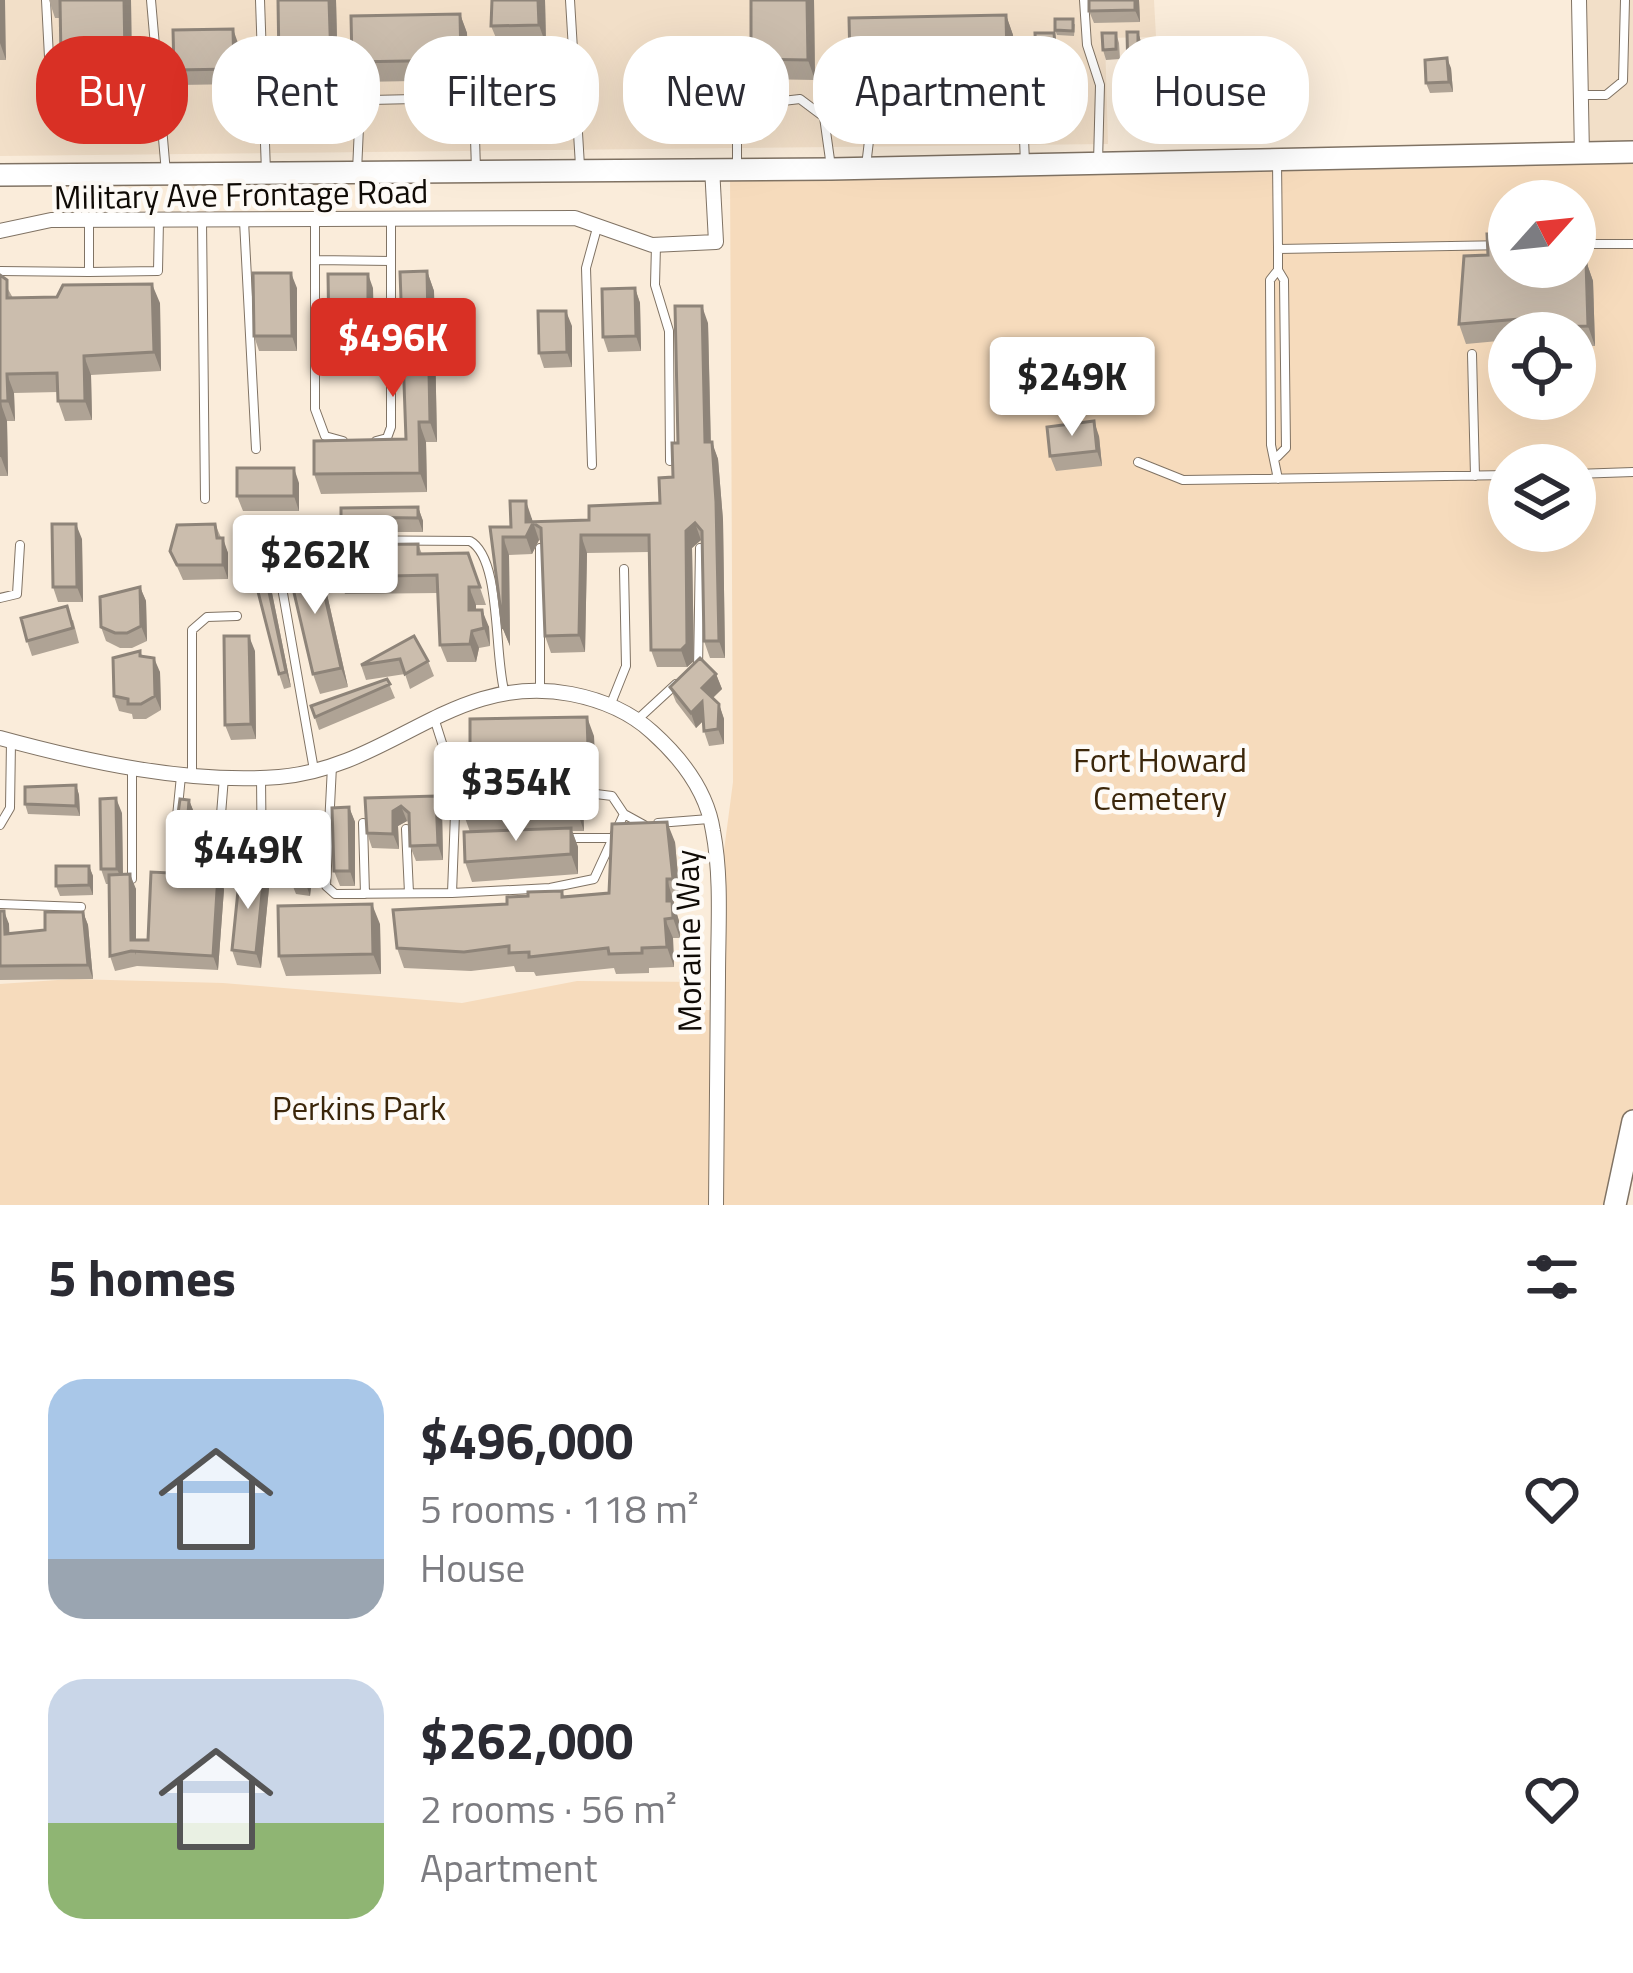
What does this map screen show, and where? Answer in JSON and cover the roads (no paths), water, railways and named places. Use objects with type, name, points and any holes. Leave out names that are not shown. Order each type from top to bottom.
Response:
[{"type":"main road","points":[[0,176],[831,169],[1633,152]]},
{"type":"main road","points":[[1615,1205],[1633,1121]]},
{"type":"street","points":[[1580,0],[1582,155]]},
{"type":"street","points":[[656,245],[716,242],[712,167]]},
{"type":"street","name":"Military Ave Frontage Road","points":[[0,231],[51,220],[574,218],[656,245]]},
{"type":"street","name":"Moraine Way","points":[[5,740],[186,776],[260,777],[332,766],[504,689],[540,688],[610,706],[638,719],[670,748],[698,787],[710,819],[718,896],[716,1205]]},
{"type":"lane","points":[[46,0],[48,36]]},
{"type":"lane","points":[[151,0],[154,36]]},
{"type":"lane","points":[[260,0],[266,173]]},
{"type":"lane","points":[[570,0],[580,171]]},
{"type":"lane","points":[[1084,0],[1087,45],[1100,85],[1097,164]]},
{"type":"lane","points":[[1581,94],[1606,95],[1623,81],[1625,0]]},
{"type":"lane","points":[[357,173],[360,105],[370,100],[461,98],[475,106],[476,172]]},
{"type":"lane","points":[[736,170],[737,127],[748,105],[800,99],[824,117],[831,169]]},
{"type":"lane","points":[[866,167],[871,124],[884,109],[1008,104],[1023,114],[1025,165]]},
{"type":"lane","points":[[163,144],[166,174]]},
{"type":"lane","points":[[1277,160],[1286,448],[1277,457],[1277,478]]},
{"type":"lane","points":[[244,219],[256,449]]},
{"type":"lane","points":[[315,219],[318,423],[335,441],[372,442],[387,438],[391,427],[391,219]]},
{"type":"lane","points":[[89,220],[89,272]]},
{"type":"lane","points":[[0,272],[158,271],[159,220]]},
{"type":"lane","points":[[202,220],[205,499]]},
{"type":"lane","points":[[592,465],[586,268],[598,226]]},
{"type":"lane","points":[[1596,244],[1633,244]]},
{"type":"lane","points":[[656,245],[655,285],[669,331],[670,461]]},
{"type":"lane","points":[[1278,249],[1488,245]]},
{"type":"lane","points":[[315,260],[391,261]]},
{"type":"lane","points":[[1472,354],[1475,476]]},
{"type":"lane","points":[[1138,462],[1184,480],[1488,476]]},
{"type":"lane","points":[[1596,473],[1633,472]]},
{"type":"lane","points":[[314,772],[281,582],[289,555],[300,546],[317,540],[470,541],[481,547],[492,576],[494,644],[504,689]]},
{"type":"lane","points":[[0,598],[17,594],[20,544]]},
{"type":"lane","points":[[540,548],[540,688]]},
{"type":"lane","points":[[638,719],[702,665],[700,548]]},
{"type":"lane","points":[[610,706],[626,666],[624,569]]},
{"type":"lane","points":[[171,877],[186,776],[192,630],[207,617],[237,616]]},
{"type":"lane","points":[[434,719],[456,787],[452,892]]},
{"type":"lane","points":[[0,825],[10,808],[5,740]]},
{"type":"lane","points":[[131,879],[132,765]]},
{"type":"lane","points":[[332,766],[326,886],[335,894],[584,884],[595,879],[609,838],[624,814]]},
{"type":"lane","points":[[216,877],[224,777]]},
{"type":"lane","points":[[260,777],[262,874]]},
{"type":"lane","points":[[456,787],[486,793]]},
{"type":"lane","points":[[552,791],[596,790],[612,796],[637,825],[710,819]]},
{"type":"lane","points":[[363,823],[365,894]]},
{"type":"lane","points":[[406,829],[409,893]]},
{"type":"lane","points":[[548,838],[609,838]]},
{"type":"lane","points":[[451,844],[470,843]]},
{"type":"lane","points":[[0,904],[82,907]]},
{"type":"park label","name":"Fort Howard Cemetery","points":[[1160,779]]},
{"type":"park label","name":"Perkins Park","points":[[359,1108]]}]
